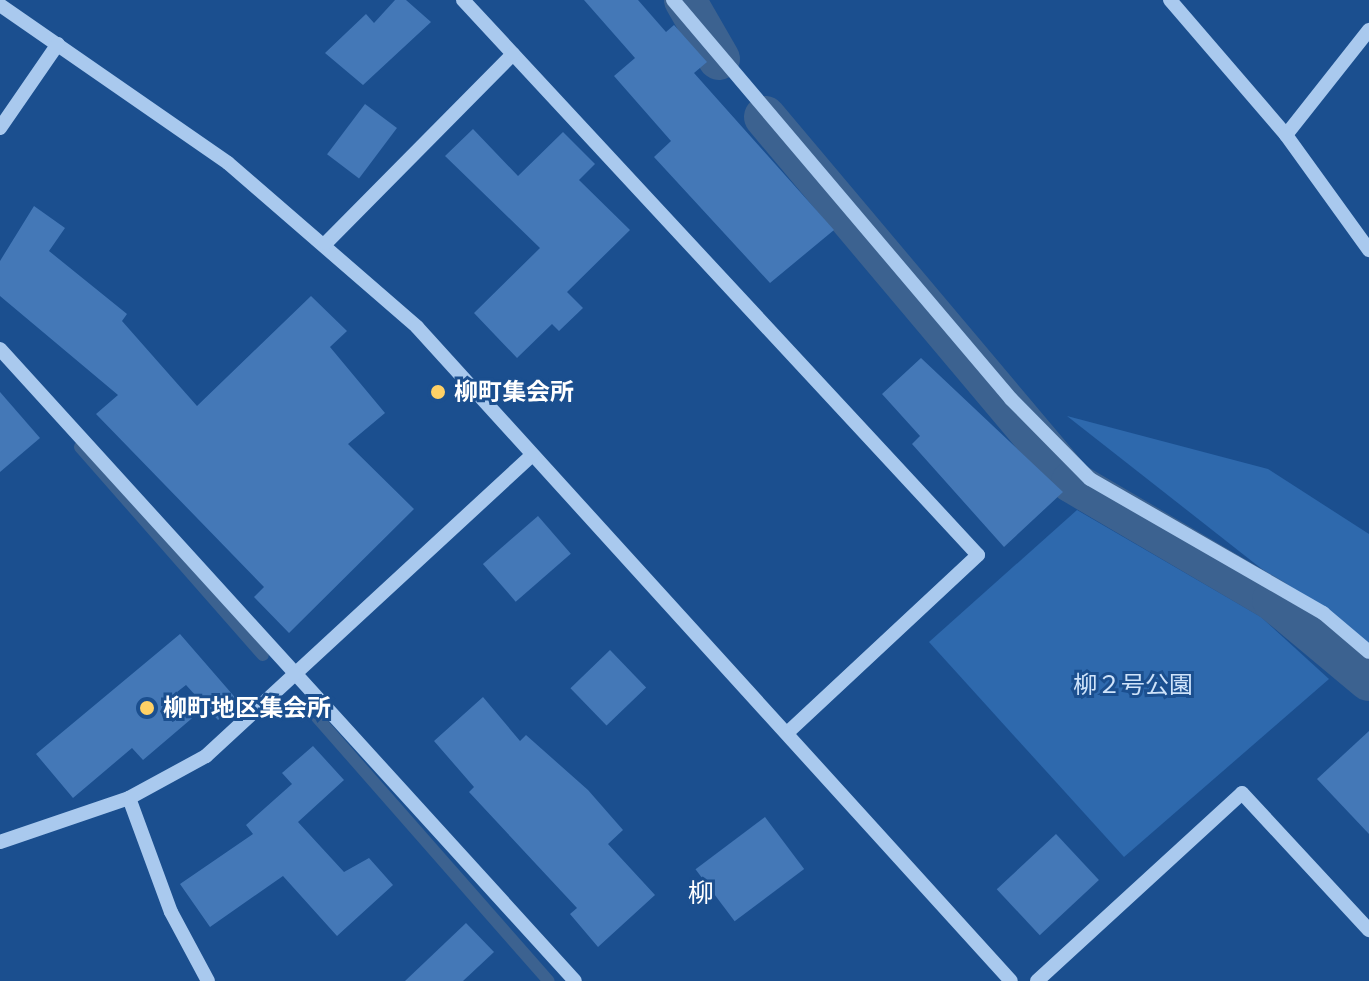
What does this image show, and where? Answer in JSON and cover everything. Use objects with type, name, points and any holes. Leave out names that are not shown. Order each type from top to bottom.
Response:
[{"type":"street","points":[[463,0],[978,555],[787,733]]},
{"type":"street","points":[[673,0],[1011,399],[1090,479],[1323,613],[1369,652]]},
{"type":"street","points":[[1170,0],[1286,135],[1369,250]]},
{"type":"street","points":[[0,5],[228,163],[326,243],[417,327],[1011,981]]},
{"type":"street","points":[[1286,135],[1369,30]]},
{"type":"street","points":[[0,128],[58,44]]},
{"type":"street","points":[[326,243],[513,54]]},
{"type":"street","points":[[0,349],[294,678],[575,981]]},
{"type":"street","points":[[0,842],[129,798],[206,756],[532,455]]},
{"type":"street","points":[[1037,981],[1242,793],[1369,930]]},
{"type":"street","points":[[129,798],[171,912],[208,981]]},
{"type":"green space","points":[[1067,416],[1268,469],[1369,534],[1369,653]]},
{"type":"green space","name":"柳２号公園","points":[[1077,510],[1261,617],[1329,679],[1124,857],[929,642]]},
{"type":"building","points":[[395,0],[406,0],[431,22],[363,85],[325,53],[366,14],[374,23]]},
{"type":"building","points":[[584,0],[638,0],[666,32],[674,25],[707,62],[694,73],[834,230],[770,283],[654,157],[671,141],[614,76],[635,58]]},
{"type":"building","points":[[365,104],[397,128],[359,178],[327,154]]},
{"type":"building","points":[[473,129],[518,176],[563,132],[595,164],[579,180],[630,230],[567,292],[583,308],[559,331],[552,324],[517,358],[474,313],[540,248],[445,156]]},
{"type":"building","points":[[34,206],[65,228],[49,251],[127,314],[122,321],[197,406],[311,296],[347,331],[330,347],[385,413],[348,444],[414,509],[289,633],[254,597],[264,587],[96,414],[118,395],[0,296],[0,261]]},
{"type":"building","points":[[921,358],[1063,492],[1004,547],[912,444],[920,436],[882,394]]},
{"type":"building","points":[[0,392],[40,438],[0,472]]},
{"type":"building","points":[[538,516],[571,554],[516,602],[483,564]]},
{"type":"building","points":[[180,634],[239,702],[218,720],[186,685],[177,692],[197,714],[143,760],[132,748],[73,798],[36,754]]},
{"type":"building","points":[[610,650],[646,687],[607,726],[570,688]]},
{"type":"building","points":[[483,697],[520,741],[526,735],[588,790],[623,830],[608,844],[655,895],[598,947],[570,914],[577,908],[469,792],[474,787],[434,741]]},
{"type":"building","points":[[1369,731],[1369,834],[1317,779]]},
{"type":"building","points":[[313,746],[344,780],[298,822],[344,872],[369,858],[393,885],[337,936],[283,876],[210,927],[180,884],[253,834],[246,825],[292,784],[282,773]]},
{"type":"building","points":[[765,817],[804,869],[735,921],[696,869]]},
{"type":"building","points":[[1056,834],[1099,880],[1040,935],[997,889]]},
{"type":"building","points":[[466,923],[494,952],[463,981],[405,981]]},
{"type":"waterway","points":[[685,0],[719,59]]},
{"type":"waterway","points":[[765,117],[1072,482],[1273,600],[1369,680]]},
{"type":"waterway","points":[[80,447],[263,655]]},
{"type":"waterway","points":[[307,706],[549,981]]},
{"type":"place","name":"柳町集会所","points":[[438,392]]},
{"type":"place","name":"柳町地区集会所","points":[[147,708]]},
{"type":"district","name":"柳","points":[[701,893]]}]
